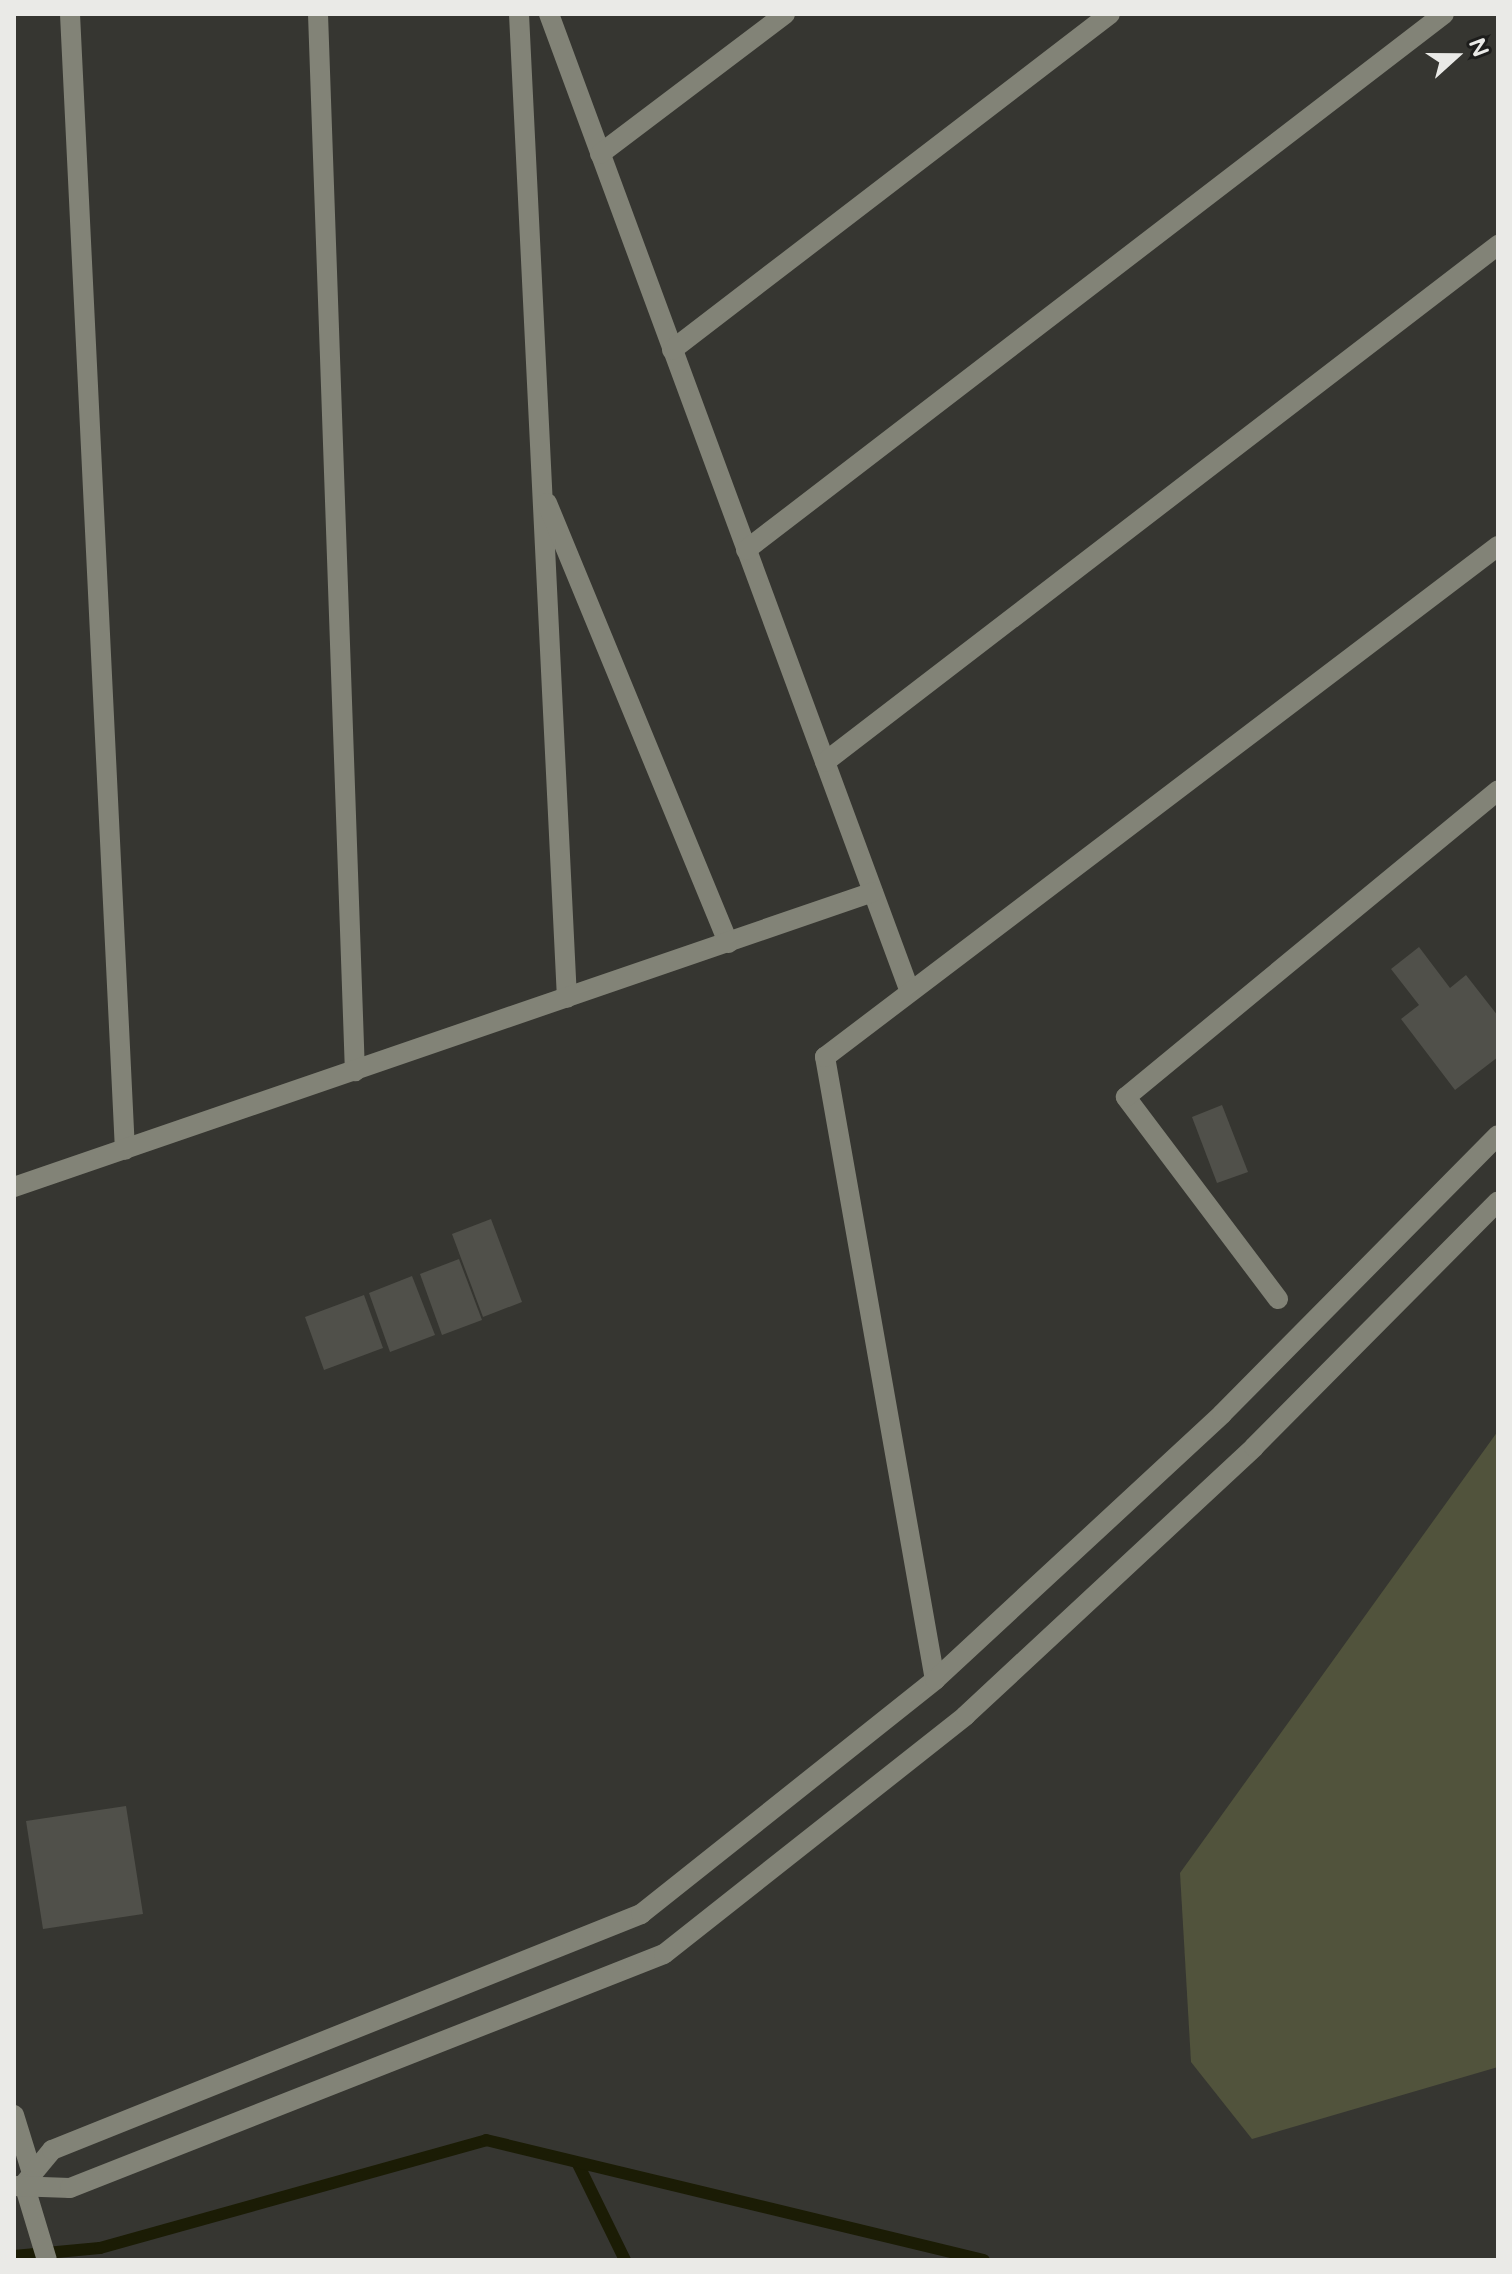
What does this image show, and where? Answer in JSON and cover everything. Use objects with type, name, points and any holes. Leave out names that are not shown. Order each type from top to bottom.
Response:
[{"type":"street","points":[[70,14],[125,1150]]},
{"type":"street","points":[[318,14],[355,1071]]},
{"type":"street","points":[[519,14],[567,998]]},
{"type":"street","points":[[549,14],[910,992]]},
{"type":"street","points":[[600,154],[785,14]]},
{"type":"street","points":[[672,350],[1110,14]]},
{"type":"street","points":[[746,550],[1444,14]]},
{"type":"street","points":[[825,762],[1498,245]]},
{"type":"street","points":[[541,488],[728,943]]},
{"type":"street","points":[[935,1680],[825,1057],[1498,546]]},
{"type":"street","points":[[1278,1299],[1126,1097],[1498,790]]},
{"type":"street","points":[[14,1187],[873,892]]},
{"type":"street","points":[[25,2186],[52,2150],[641,1914],[935,1680],[1222,1414],[1498,1135]]},
{"type":"street","points":[[25,2186],[70,2188],[664,1954],[965,1716],[1254,1447],[1498,1201]]},
{"type":"street","points":[[14,2115],[25,2186],[47,2260]]},
{"type":"green space","points":[[1498,1431],[1498,2067],[1252,2139],[1191,2062],[1180,1873]]},
{"type":"building","points":[[1419,947],[1450,988],[1466,975],[1498,1016],[1498,1057],[1455,1090],[1401,1019],[1419,1005],[1391,969]]},
{"type":"building","points":[[1222,1105],[1248,1172],[1217,1183],[1192,1117]]},
{"type":"building","points":[[491,1219],[522,1302],[483,1317],[452,1234]]},
{"type":"building","points":[[459,1259],[482,1320],[442,1335],[420,1274]]},
{"type":"building","points":[[412,1276],[435,1335],[390,1352],[369,1293]]},
{"type":"building","points":[[364,1295],[383,1348],[324,1370],[305,1317]]},
{"type":"building","points":[[126,1806],[143,1914],[43,1929],[26,1821]]},
{"type":"waterway","points":[[14,2256],[100,2248],[486,2140],[984,2260]]},
{"type":"waterway","points":[[578,2164],[625,2260]]}]
